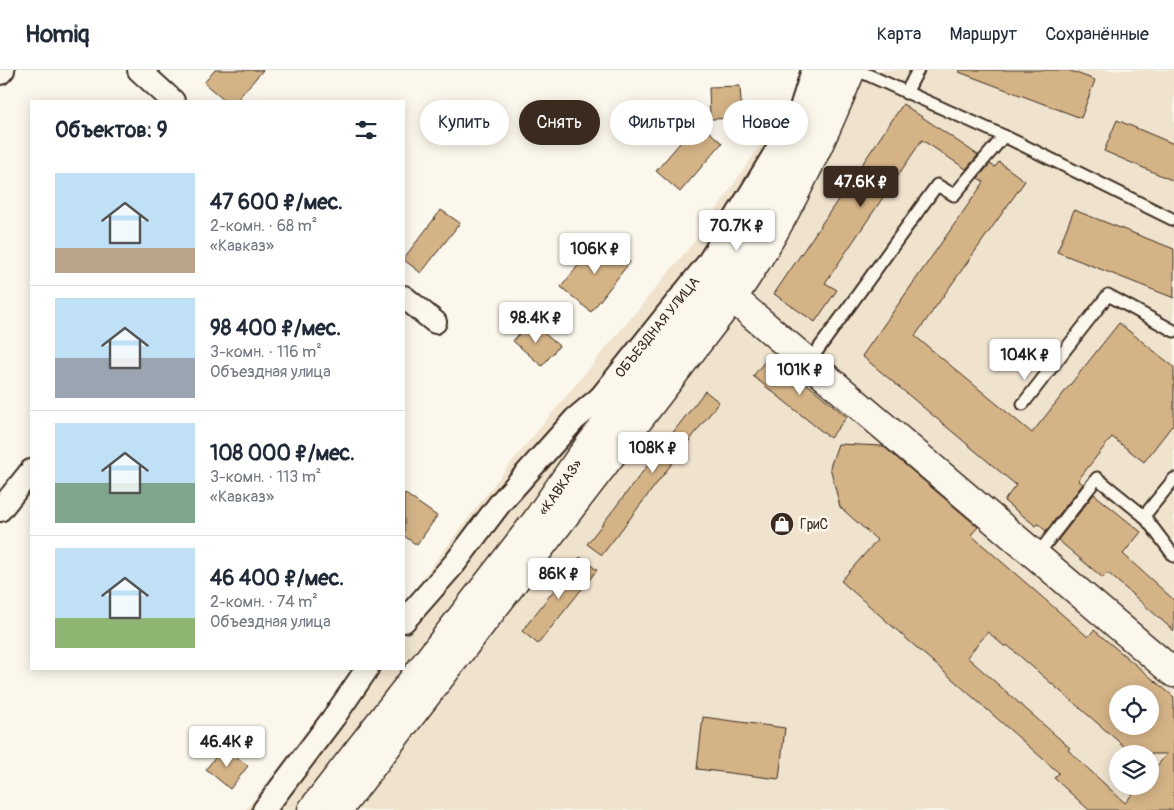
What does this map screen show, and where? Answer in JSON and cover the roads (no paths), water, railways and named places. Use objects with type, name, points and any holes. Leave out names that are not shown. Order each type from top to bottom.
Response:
[{"type":"main road","name":"«КАВКАЗ»","points":[[338,810],[724,289],[736,254],[784,175],[828,70]]},
{"type":"main road","name":"«КАВКАЗ»","points":[[312,810],[537,520],[579,459],[612,400],[724,289],[754,268],[791,203],[837,105],[851,70]]},
{"type":"main road","points":[[724,289],[1174,673]]},
{"type":"street","points":[[139,70],[172,100]]},
{"type":"street","name":"ОБЪЕЗДНАЯ УЛИЦА","points":[[405,620],[455,563],[501,502],[575,419],[612,400],[708,263],[799,114],[813,70]]},
{"type":"street","points":[[405,298],[435,322]]},
{"type":"street","points":[[0,510],[30,473]]},
{"type":"street","points":[[264,810],[334,717],[366,670]]},
{"type":"lane","points":[[857,70],[1004,136],[1174,220]]},
{"type":"lane","points":[[906,93],[918,70]]},
{"type":"lane","points":[[809,362],[937,186],[954,195],[1004,136]]},
{"type":"lane","points":[[1023,404],[1108,295],[1174,331]]},
{"type":"lane","points":[[1036,555],[1096,478],[1144,516],[1174,556]]},
{"type":"lane","points":[[1144,516],[1174,480]]},
{"type":"place","name":"ГриС","points":[[782,524]]}]
